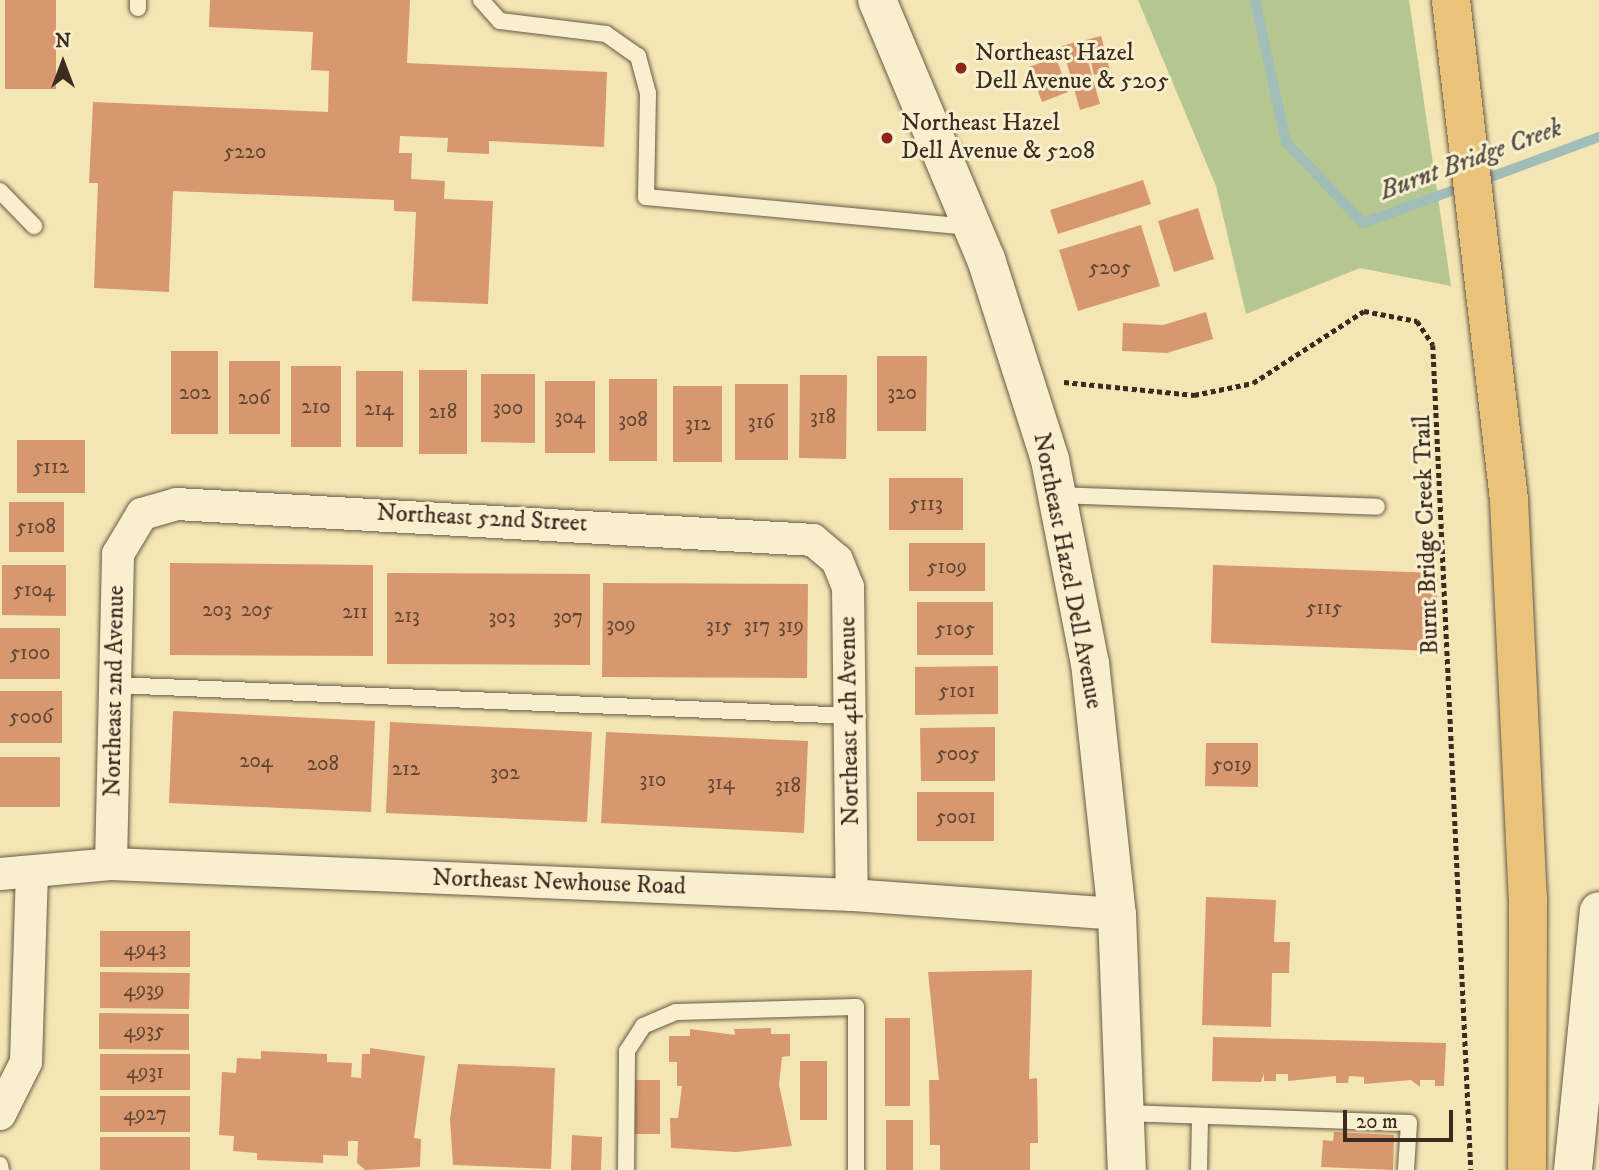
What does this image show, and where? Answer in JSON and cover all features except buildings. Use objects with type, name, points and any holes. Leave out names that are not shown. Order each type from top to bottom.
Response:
[{"type":"highway","points":[[1451,0],[1492,314],[1514,579],[1528,897],[1527,1170]]},
{"type":"street","name":"Northeast Hazel Dell Avenue","points":[[877,0],[972,227],[1025,379],[1057,495],[1090,663],[1117,914],[1127,1170]]},
{"type":"street","name":"Northeast 52nd Street","points":[[133,522],[152,509],[176,504],[792,535],[831,552]]},
{"type":"street","name":"Northeast 2nd Avenue","points":[[111,864],[118,554],[133,522]]},
{"type":"street","name":"Northeast 4th Avenue","points":[[831,552],[848,587],[854,716],[852,895]]},
{"type":"street","name":"Northeast Newhouse Road","points":[[0,873],[32,874],[111,864],[852,895],[1117,914]]},
{"type":"street","points":[[0,1114],[26,1062],[32,874]]},
{"type":"street","points":[[1573,1170],[1599,911]]},
{"type":"lane","points":[[481,0],[500,21],[606,34],[638,56],[648,93],[646,197],[972,227]]},
{"type":"lane","points":[[0,191],[34,226]]},
{"type":"lane","points":[[1057,495],[1377,507]]},
{"type":"lane","points":[[114,685],[854,716]]},
{"type":"lane","points":[[626,1170],[627,1051],[642,1026],[676,1012],[856,1007],[856,1170]]},
{"type":"lane","points":[[1125,1113],[1409,1123],[1406,1170]]},
{"type":"lane","points":[[1199,1170],[1200,1116]]},
{"type":"path","name":"Burnt Bridge Creek Trail","points":[[1025,379],[1194,395],[1253,383],[1364,311],[1417,321],[1433,345],[1471,1170]]},
{"type":"green space","points":[[1138,0],[1409,0],[1451,286],[1360,268],[1246,314],[1216,186]]},
{"type":"waterway","name":"Burnt Bridge Creek","points":[[1255,0],[1286,142],[1363,223],[1465,186]]},
{"type":"waterway","name":"Burnt Bridge Creek","points":[[1480,181],[1599,137]]},
{"type":"place","name":"Northeast Hazel Dell Avenue & 5205","points":[[961,68]]},
{"type":"place","name":"Northeast Hazel Dell Avenue & 5208","points":[[887,138]]}]
